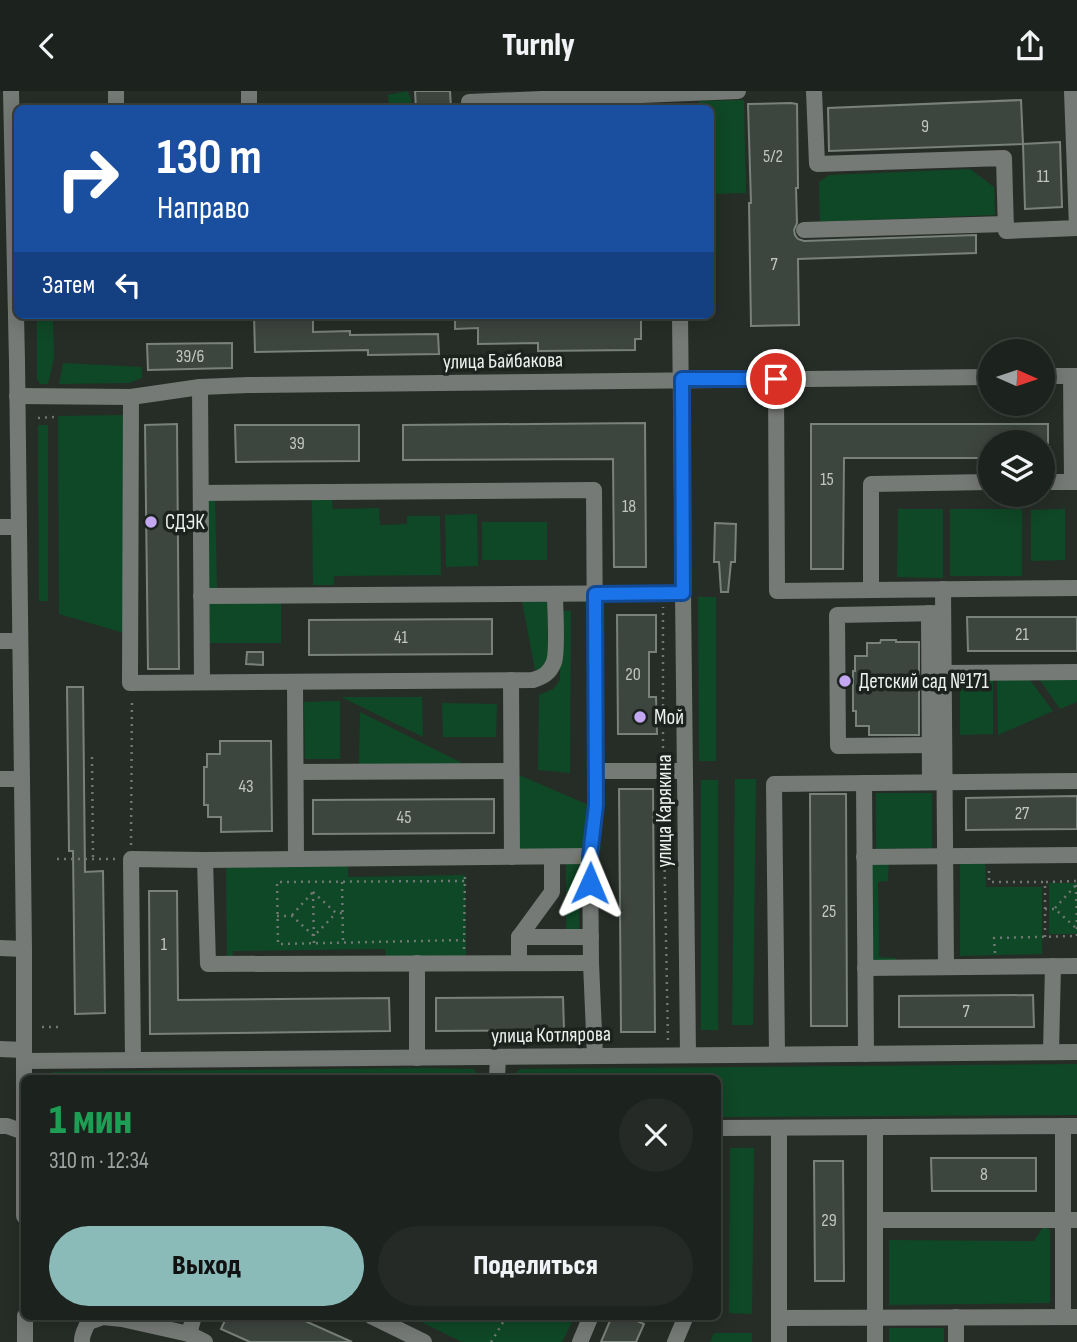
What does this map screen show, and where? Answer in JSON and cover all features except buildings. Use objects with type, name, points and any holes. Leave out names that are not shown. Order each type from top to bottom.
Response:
[{"type":"street","points":[[11,91],[6,171],[7,247],[14,285]]},
{"type":"street","points":[[468,100],[563,103],[670,99],[735,91]]},
{"type":"street","points":[[814,91],[817,164],[1004,158],[1006,231],[1077,229],[1072,91]]},
{"type":"street","points":[[804,230],[1006,224]]},
{"type":"street","points":[[14,319],[8,361],[17,396],[24,1075]]},
{"type":"street","name":"улица Карякина","points":[[680,319],[688,1055]]},
{"type":"street","points":[[1055,376],[1074,376],[1074,482],[1055,482]]},
{"type":"street","name":"улица Байбакова","points":[[17,396],[131,397],[200,387],[978,377]]},
{"type":"street","points":[[776,379],[778,591],[1077,588]]},
{"type":"street","points":[[200,387],[202,682]]},
{"type":"street","points":[[131,397],[130,683],[533,680],[544,676],[555,660],[555,594]]},
{"type":"street","points":[[871,590],[871,484],[978,482]]},
{"type":"street","points":[[201,493],[594,490],[596,805],[590,856],[594,1056]]},
{"type":"street","points":[[0,527],[18,527]]},
{"type":"street","points":[[943,589],[936,613],[930,745],[945,856],[946,967]]},
{"type":"street","points":[[201,596],[683,593]]},
{"type":"street","points":[[936,613],[943,673],[937,782]]},
{"type":"street","points":[[930,745],[838,747],[837,615],[936,613]]},
{"type":"street","points":[[0,641],[19,641]]},
{"type":"street","points":[[943,673],[1077,672]]},
{"type":"street","points":[[510,680],[512,857]]},
{"type":"street","points":[[295,682],[296,858]]},
{"type":"street","points":[[296,772],[511,771]]},
{"type":"street","points":[[596,771],[685,771]]},
{"type":"street","points":[[0,779],[21,779]]},
{"type":"street","points":[[777,1054],[774,784],[1077,781]]},
{"type":"street","points":[[864,783],[866,1054]]},
{"type":"street","points":[[864,857],[1077,855]]},
{"type":"street","points":[[133,1060],[131,856],[205,860],[590,856]]},
{"type":"street","points":[[519,963],[519,937],[552,892],[552,857]]},
{"type":"street","points":[[205,860],[208,964],[591,963]]},
{"type":"street","points":[[519,937],[591,937]]},
{"type":"street","points":[[0,948],[24,949]]},
{"type":"street","points":[[417,964],[417,1058]]},
{"type":"street","points":[[1051,1052],[1053,966]]},
{"type":"street","points":[[865,968],[1077,966]]},
{"type":"street","name":"улица Котлярова","points":[[0,1049],[24,1055],[133,1060],[1077,1052]]},
{"type":"street","points":[[498,1057],[498,1075]]},
{"type":"street","points":[[0,1126],[21,1131]]},
{"type":"street","points":[[721,1128],[1070,1126],[1070,1317],[779,1318]]},
{"type":"street","points":[[875,1127],[875,1342]]},
{"type":"street","points":[[779,1128],[779,1342]]},
{"type":"street","points":[[875,1220],[1070,1220]]},
{"type":"street","points":[[956,1317],[956,1342]]},
{"type":"street","points":[[25,1320],[25,1342]]},
{"type":"street","points":[[82,1342],[81,1335],[88,1320]]},
{"type":"street","points":[[134,1320],[189,1334],[205,1342]]},
{"type":"street","points":[[189,1334],[193,1320]]},
{"type":"street","points":[[379,1320],[424,1342]]},
{"type":"street","points":[[580,1342],[590,1320]]},
{"type":"street","points":[[675,1342],[682,1320]]},
{"type":"path","points":[[38,418],[54,417]]},
{"type":"path","points":[[663,593],[663,771],[670,1055]]},
{"type":"path","points":[[57,859],[131,856],[132,688]]},
{"type":"path","points":[[92,757],[93,859]]},
{"type":"path","points":[[989,856],[989,882],[1045,881],[1077,884]]},
{"type":"path","points":[[464,940],[278,944],[277,882],[464,881],[464,940],[464,963]]},
{"type":"path","points":[[1045,881],[1045,937]]},
{"type":"path","points":[[342,882],[344,942]]},
{"type":"path","points":[[1055,909],[1077,884]]},
{"type":"path","points":[[995,967],[994,937],[1077,936],[1077,884]]},
{"type":"path","points":[[313,892],[336,913],[343,913]]},
{"type":"path","points":[[292,916],[313,892]]},
{"type":"path","points":[[313,892],[314,943]]},
{"type":"path","points":[[1045,909],[1055,909],[1077,928]]},
{"type":"path","points":[[314,936],[336,913]]},
{"type":"path","points":[[277,916],[292,916],[314,936]]},
{"type":"path","points":[[42,1027],[58,1027]]},
{"type":"path","points":[[491,1342],[505,1320]]},
{"type":"green space","points":[[407,91],[412,105],[389,105],[388,95]]},
{"type":"green space","points":[[744,100],[746,193],[714,194],[714,105],[699,105],[699,101]]},
{"type":"green space","points":[[970,169],[994,187],[995,215],[820,222],[819,182],[829,175]]},
{"type":"green space","points":[[37,319],[53,319],[54,358],[48,384],[40,384],[37,379]]},
{"type":"green space","points":[[63,363],[142,367],[142,378],[129,383],[59,384]]},
{"type":"green space","points":[[124,415],[124,633],[59,614],[58,416]]},
{"type":"green space","points":[[38,425],[48,425],[48,601],[39,601]]},
{"type":"green space","points":[[203,496],[215,496],[217,588],[205,588]]},
{"type":"green space","points":[[332,498],[333,509],[379,508],[380,525],[407,524],[407,516],[440,516],[441,575],[334,576],[334,585],[313,585],[312,499]]},
{"type":"green space","points":[[898,509],[943,509],[943,578],[897,577]]},
{"type":"green space","points":[[950,509],[1022,509],[1022,576],[950,576]]},
{"type":"green space","points":[[1065,509],[1065,560],[1031,561],[1031,510]]},
{"type":"green space","points":[[477,514],[478,566],[446,567],[445,515]]},
{"type":"green space","points":[[482,522],[547,522],[547,560],[482,560]]},
{"type":"green space","points":[[521,596],[547,596],[548,659],[547,664],[539,670],[535,670]]},
{"type":"green space","points":[[281,597],[281,643],[204,643],[203,598]]},
{"type":"green space","points":[[698,597],[716,597],[716,761],[699,761]]},
{"type":"green space","points":[[561,611],[571,611],[570,773],[538,770],[539,695],[553,689],[560,680]]},
{"type":"green space","points":[[1077,678],[1077,702],[1060,709],[1039,679]]},
{"type":"green space","points":[[960,680],[993,680],[993,734],[960,735]]},
{"type":"green space","points":[[997,680],[1030,680],[1053,711],[998,735]]},
{"type":"green space","points":[[341,697],[422,697],[423,737]]},
{"type":"green space","points":[[340,701],[340,759],[305,759],[304,702]]},
{"type":"green space","points":[[442,703],[497,704],[496,737],[443,737]]},
{"type":"green space","points":[[360,712],[468,766],[359,768]]},
{"type":"green space","points":[[512,772],[591,806],[592,846],[602,846],[601,849],[512,849]]},
{"type":"green space","points":[[735,779],[756,779],[753,1025],[732,1025]]},
{"type":"green space","points":[[701,780],[718,780],[718,1030],[701,1030]]},
{"type":"green space","points":[[876,793],[932,793],[932,848],[876,849]]},
{"type":"green space","points":[[960,856],[985,856],[986,887],[1042,887],[1042,954],[960,956]]},
{"type":"green space","points":[[889,859],[888,881],[878,882],[879,957],[896,958],[896,964],[871,964],[870,860]]},
{"type":"green space","points":[[566,860],[579,860],[579,944],[566,944]]},
{"type":"green space","points":[[348,866],[348,877],[465,875],[466,959],[386,959],[385,949],[233,951],[232,961],[227,961],[226,867]]},
{"type":"green space","points":[[1049,883],[1077,883],[1077,934],[1049,934]]},
{"type":"green space","points":[[1077,1064],[1077,1115],[721,1117],[721,1075],[512,1075],[521,1069]]},
{"type":"green space","points":[[425,1068],[473,1069],[479,1075],[49,1075],[53,1072]]},
{"type":"green space","points":[[730,1148],[754,1148],[752,1314],[729,1313]]},
{"type":"green space","points":[[1043,1227],[1049,1229],[1050,1233],[1050,1303],[889,1305],[889,1240],[1034,1241]]},
{"type":"green space","points":[[417,1320],[573,1320],[562,1342],[462,1342]]},
{"type":"green space","points":[[889,1328],[944,1328],[944,1342],[889,1342]]},
{"type":"green space","points":[[714,1333],[752,1333],[752,1342],[710,1342]]},
{"type":"place","name":"СДЭК","points":[[151,522]]},
{"type":"place","name":"Детский сад №171","points":[[845,681]]},
{"type":"place","name":"Мой","points":[[640,717]]},
{"type":"route","points":[[590,883],[596,805],[595,594],[683,593],[682,379],[776,379]]}]
